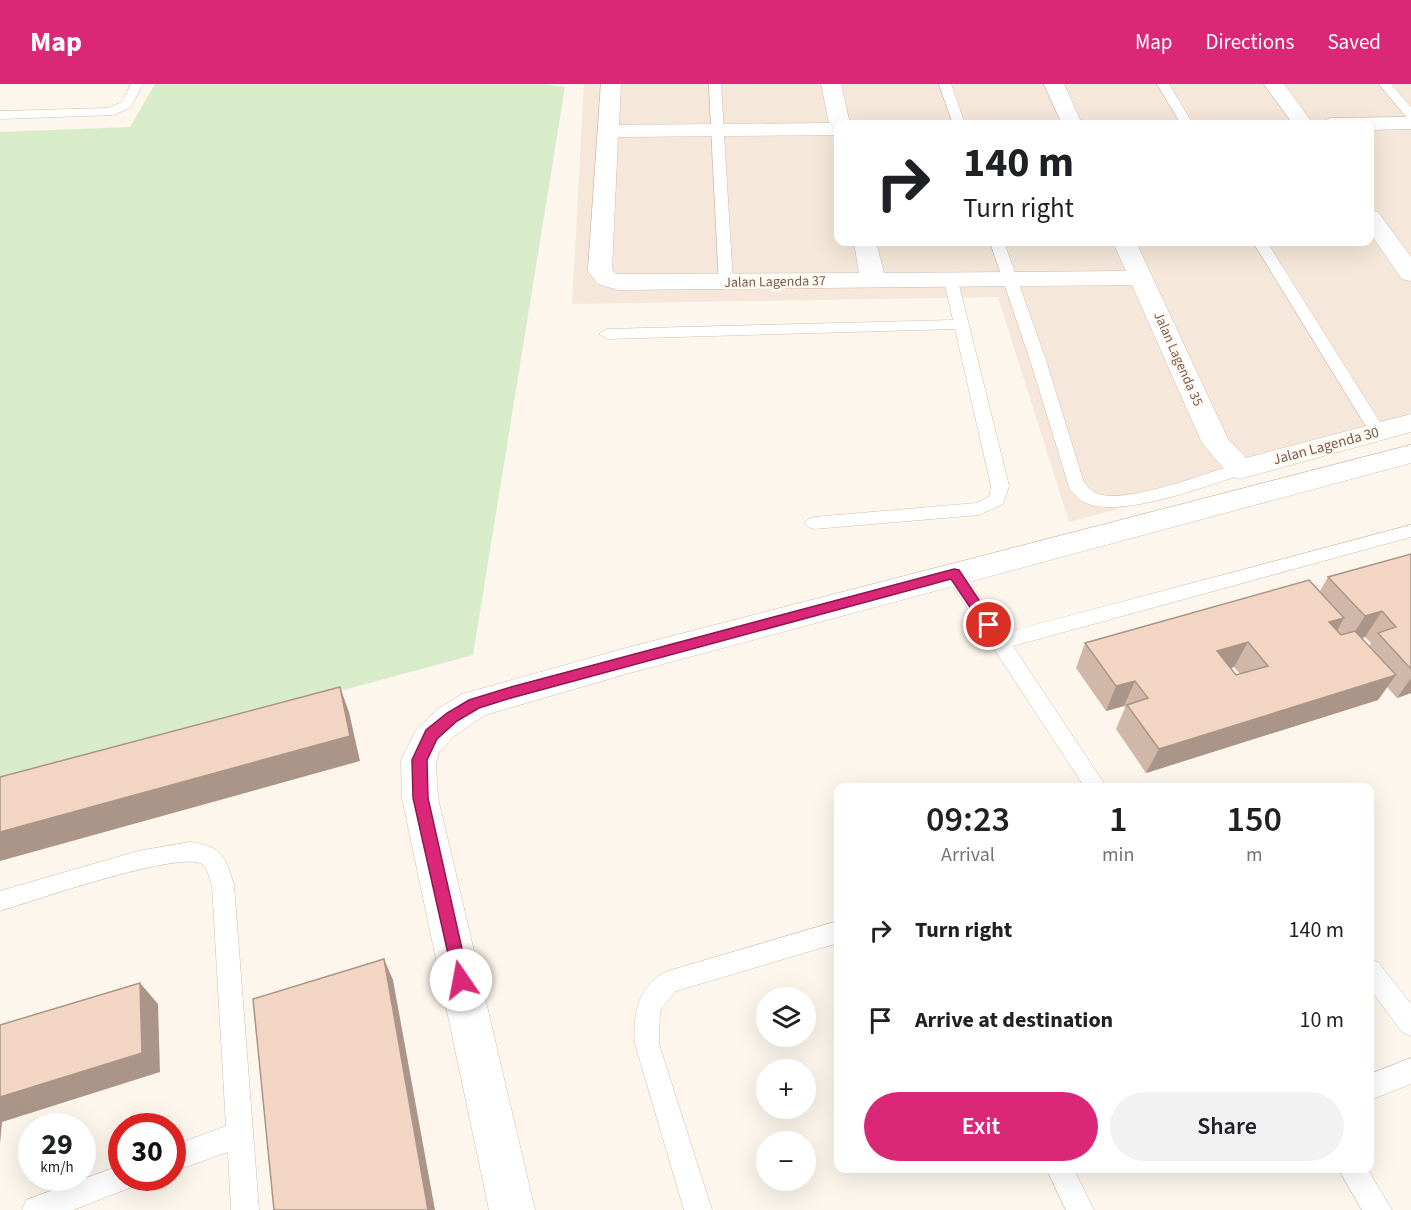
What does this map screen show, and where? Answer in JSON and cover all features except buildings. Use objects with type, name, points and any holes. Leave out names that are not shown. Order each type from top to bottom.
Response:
[{"type":"street","name":"Jalan Lagenda 37","points":[[611,84],[600,271],[607,279],[618,283],[726,283],[1141,278]]},
{"type":"street","points":[[831,84],[839,120]]},
{"type":"street","points":[[1054,84],[1070,120]]},
{"type":"street","points":[[1274,84],[1300,120]]},
{"type":"street","points":[[1374,123],[1411,123]]},
{"type":"street","points":[[608,131],[834,129]]},
{"type":"street","points":[[1374,223],[1411,274]]},
{"type":"street","points":[[865,246],[873,281]]},
{"type":"street","name":"Jalan Lagenda 35","points":[[1127,246],[1216,443],[1240,469]]},
{"type":"street","name":"Jalan Lagenda 30","points":[[1240,469],[1411,423]]},
{"type":"street","points":[[512,1210],[420,798],[419,760],[432,735],[452,717],[483,701],[1411,454]]},
{"type":"lane","points":[[0,115],[110,112],[127,104],[137,84]]},
{"type":"lane","points":[[715,84],[726,283]]},
{"type":"lane","points":[[945,84],[958,120]]},
{"type":"lane","points":[[1163,84],[1185,120]]},
{"type":"lane","points":[[1385,84],[1411,115]]},
{"type":"lane","points":[[998,246],[1038,360],[1076,486],[1091,498],[1111,502],[1151,495],[1240,469]]},
{"type":"lane","points":[[1262,246],[1378,432]]},
{"type":"lane","points":[[814,523],[979,509],[997,500],[1000,486],[951,281]]},
{"type":"lane","points":[[607,334],[962,324]]},
{"type":"lane","points":[[1000,642],[1411,531]]},
{"type":"lane","points":[[954,574],[1094,783]]},
{"type":"lane","points":[[0,901],[140,860],[174,853],[194,852],[206,855],[217,865],[223,885],[245,1210]]},
{"type":"lane","points":[[698,1210],[647,1044],[644,1018],[656,995],[668,982],[834,933]]},
{"type":"lane","points":[[1374,975],[1411,1024]]},
{"type":"lane","points":[[1374,1085],[1411,1071]]},
{"type":"lane","points":[[186,1154],[240,1134]]},
{"type":"lane","points":[[1062,1173],[1080,1210]]},
{"type":"lane","points":[[1354,1173],[1378,1210]]},
{"type":"lane","points":[[36,1210],[108,1184]]},
{"type":"shaded area","points":[[584,84],[1411,84],[1411,431],[1069,522],[998,297],[572,304]]},
{"type":"green space","points":[[155,84],[542,84],[565,87],[473,655],[0,783],[0,132],[130,127]]},
{"type":"route","points":[[461,980],[420,798],[419,760],[432,735],[452,717],[474,704],[511,693],[954,574],[989,625]]}]
